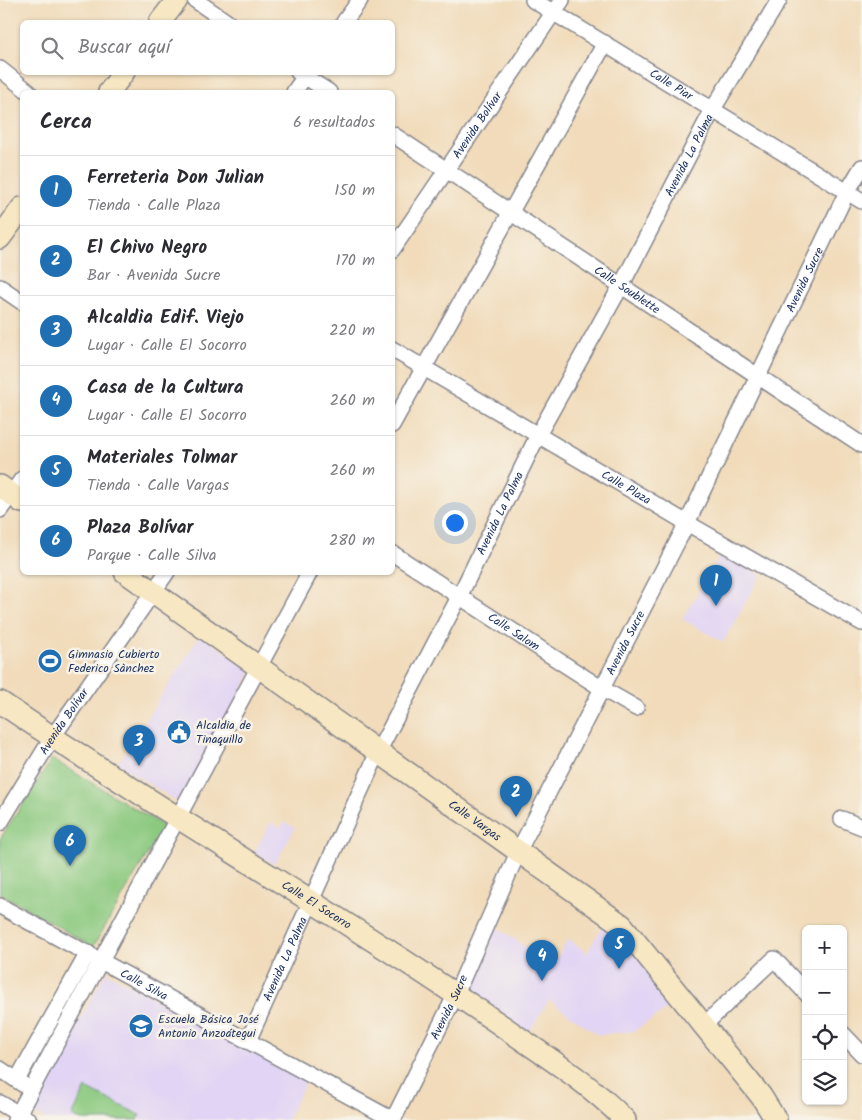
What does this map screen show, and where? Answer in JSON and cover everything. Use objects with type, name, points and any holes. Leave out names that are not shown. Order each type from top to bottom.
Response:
[{"type":"street","points":[[162,20],[177,0]]},
{"type":"street","points":[[195,0],[224,20]]},
{"type":"street","points":[[345,20],[360,0]]},
{"type":"street","name":"Calle Piar","points":[[533,0],[558,6],[605,43],[862,201]]},
{"type":"street","name":"Avenida La Palma","points":[[248,1040],[378,752],[459,597],[538,436],[621,286],[713,109],[778,0]]},
{"type":"street","name":"Avenida Bolívar","points":[[395,246],[558,6]]},
{"type":"street","points":[[395,420],[605,43]]},
{"type":"street","points":[[0,69],[26,90]]},
{"type":"street","points":[[110,90],[122,75]]},
{"type":"street","points":[[295,90],[303,75]]},
{"type":"street","points":[[305,75],[326,90]]},
{"type":"street","name":"Calle Soublette","points":[[395,136],[862,445]]},
{"type":"street","name":"Avenida Sucre","points":[[393,1120],[456,994],[519,850],[687,524],[719,452],[759,376],[847,192],[862,167]]},
{"type":"street","points":[[0,238],[20,211]]},
{"type":"street","points":[[0,287],[20,301]]},
{"type":"street","name":"Calle Plaza","points":[[395,351],[687,524],[862,623]]},
{"type":"street","name":"Calle Salom","points":[[395,555],[601,688],[636,708]]},
{"type":"street","name":"Calle Vargas","points":[[128,575],[519,850],[622,925],[761,1096],[776,1120]]},
{"type":"street","name":"Avenida Bolívar","points":[[0,823],[52,738],[164,575]]},
{"type":"street","points":[[0,1103],[21,1118],[32,1089],[308,575]]},
{"type":"street","name":"Calle El Socorro","points":[[0,702],[52,738],[456,994],[572,1073],[604,1098],[625,1120]]},
{"type":"street","points":[[842,819],[862,827]]},
{"type":"street","name":"Calle Silva","points":[[0,906],[393,1120]]},
{"type":"street","points":[[17,1080],[88,953]]},
{"type":"street","points":[[704,1025],[774,959],[802,989]]},
{"type":"street","points":[[847,1038],[862,1054]]},
{"type":"street","points":[[0,1070],[32,1089]]},
{"type":"shaded area","points":[[722,553],[761,575],[723,642],[682,619]]},
{"type":"shaded area","points":[[200,635],[252,671],[178,802],[118,764]]},
{"type":"shaded area","points":[[271,822],[281,828],[285,822],[295,828],[275,864],[254,853]]},
{"type":"shaded area","points":[[606,920],[675,1001],[663,1012],[634,1031],[598,1035],[549,1000],[528,1034],[464,991],[494,925],[552,966],[568,939],[587,953]]},
{"type":"shaded area","name":"Escuela Básica José Antonio Anzoátegui","points":[[106,972],[306,1081],[287,1120],[46,1120],[30,1111]]},
{"type":"green space","points":[[52,759],[164,826],[93,947],[0,893],[0,839]]},
{"type":"green space","points":[[86,1088],[140,1115],[138,1120],[81,1120],[72,1116]]},
{"type":"place","name":"Ferreteria Don Julian","points":[[716,606]]},
{"type":"place","name":"Gimnasio Cubierto Federico Sànchez","points":[[50,661]]},
{"type":"place","name":"Alcaldia de Tinaquillo","points":[[179,732]]},
{"type":"place","name":"Alcaldia Edif. Viejo","points":[[139,766]]},
{"type":"place","name":"El Chivo Negro","points":[[516,817]]},
{"type":"place","name":"Plaza Bolívar","points":[[70,866]]},
{"type":"place","name":"Materiales Tolmar","points":[[619,969]]},
{"type":"place","name":"Casa de la Cultura","points":[[542,981]]},
{"type":"place","name":"Escuela Básica José Antonio Anzoátegui","points":[[141,1026]]}]
